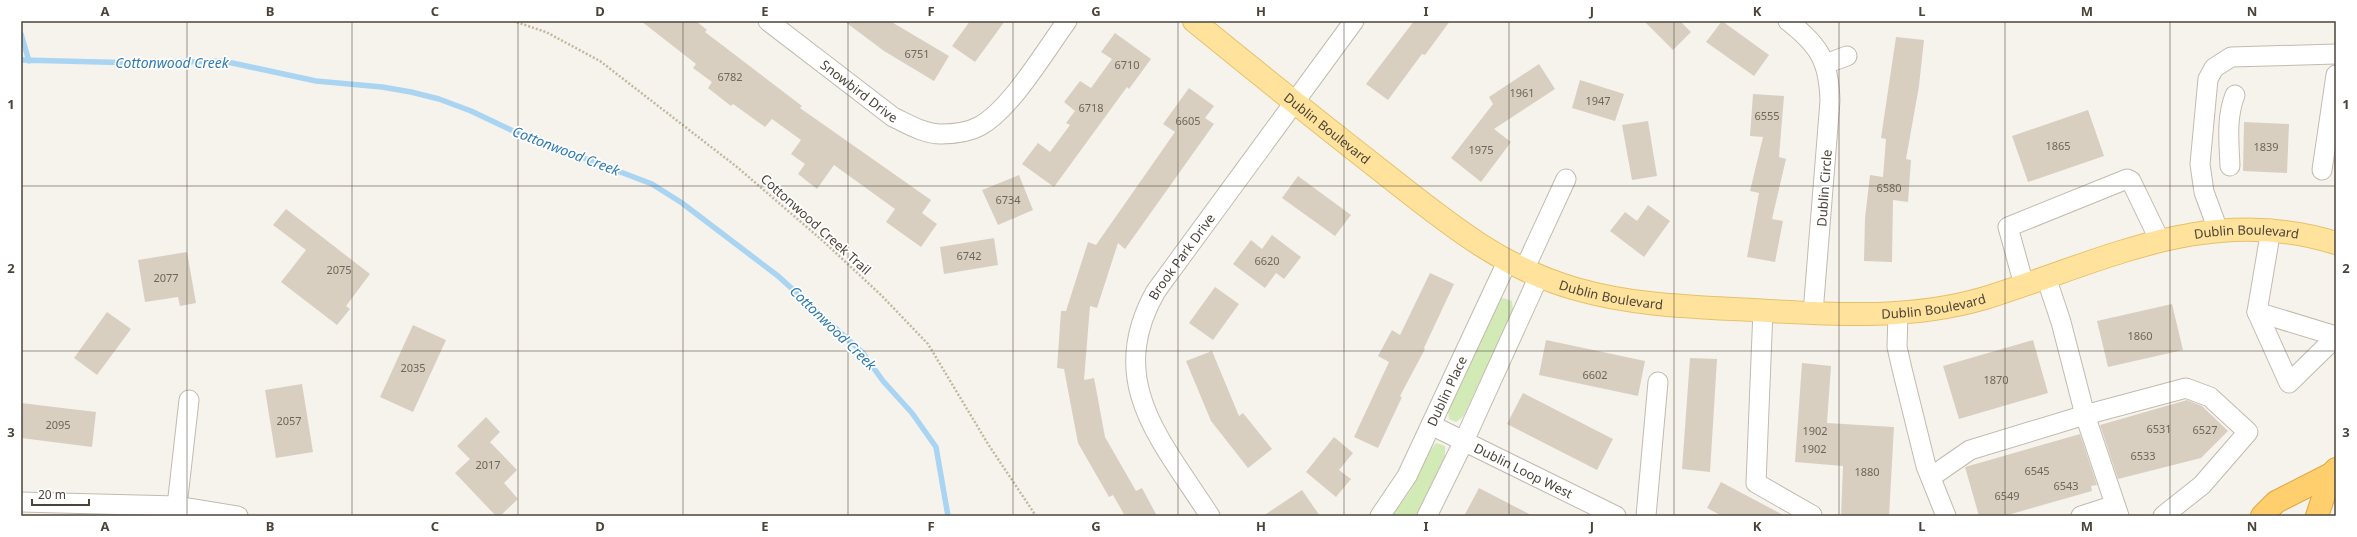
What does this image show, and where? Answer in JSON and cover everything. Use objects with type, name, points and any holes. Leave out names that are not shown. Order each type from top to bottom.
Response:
[{"type":"highway","points":[[2262,516],[2276,502],[2334,472]]},
{"type":"highway","points":[[2317,516],[2334,472]]},
{"type":"main road","name":"Dublin Boulevard","points":[[1194,21],[1294,102],[1447,222],[1523,270],[1575,289],[1622,300],[1813,313],[1898,314],[1963,304],[2024,285],[2098,258],[2160,240],[2218,230],[2271,229],[2314,236],[2336,243]]},
{"type":"street","name":"Snowbird Drive","points":[[768,21],[893,117],[915,128],[962,139],[998,112],[1013,96],[1067,21]]},
{"type":"street","name":"Brook Park Drive","points":[[1210,516],[1151,423],[1142,404],[1135,365],[1136,341],[1146,308],[1156,291],[1354,21]]},
{"type":"street","name":"Dublin Circle","points":[[1788,21],[1806,34],[1818,49],[1825,64],[1830,82],[1830,101],[1813,313]]},
{"type":"street","points":[[2218,230],[2204,192],[2200,164],[2208,79],[2214,68],[2231,57],[2336,54]]},
{"type":"street","points":[[1825,64],[1847,56]]},
{"type":"street","points":[[2322,170],[2336,75]]},
{"type":"street","points":[[2230,166],[2228,128],[2230,107],[2235,95]]},
{"type":"street","points":[[1427,516],[1464,441],[1523,270],[1566,179]]},
{"type":"street","points":[[2024,285],[2008,227],[2127,179],[2131,182],[2160,240]]},
{"type":"street","points":[[2258,312],[2336,337],[2289,383],[2258,312],[2271,229]]},
{"type":"street","name":"Dublin Place","points":[[1380,516],[1407,476],[1431,425],[1523,270]]},
{"type":"street","points":[[2046,277],[2061,322],[2085,415],[2117,511],[2081,516]]},
{"type":"street","points":[[1763,310],[1756,483],[1812,515]]},
{"type":"street","points":[[1898,314],[1897,347],[1930,477],[1946,516]]},
{"type":"street","points":[[1646,516],[1658,382]]},
{"type":"street","points":[[1930,477],[1970,450],[2085,415],[2186,388],[2210,397],[2248,432],[2202,485],[2163,516]]},
{"type":"street","points":[[177,506],[189,400]]},
{"type":"street","name":"Dublin Loop West","points":[[1431,425],[1616,516]]},
{"type":"street","points":[[21,502],[177,506],[238,516]]},
{"type":"path","name":"Cottonwood Creek Trail","points":[[513,21],[546,32],[600,60],[737,167],[823,241],[881,295],[928,344],[988,444],[1036,516]]},
{"type":"green space","points":[[1503,298],[1512,301],[1513,311],[1463,417],[1456,422],[1449,419],[1448,410],[1499,300]]},
{"type":"green space","points":[[1436,443],[1445,446],[1445,457],[1416,516],[1392,516],[1410,491],[1429,452]]},
{"type":"building","points":[[641,21],[696,21],[707,30],[705,32],[802,106],[800,108],[931,200],[922,213],[937,224],[921,247],[886,222],[895,209],[834,165],[817,189],[798,174],[805,164],[791,154],[801,140],[772,119],[765,127],[733,104],[731,106],[708,88],[712,82],[693,68],[696,64]]},
{"type":"building","points":[[844,21],[890,21],[949,56],[934,81],[884,51]]},
{"type":"building","points":[[970,21],[1005,21],[975,62],[952,46]]},
{"type":"building","points":[[1414,21],[1450,21],[1425,55],[1422,54],[1388,100],[1366,84]]},
{"type":"building","points":[[1644,21],[1680,21],[1691,32],[1673,50]]},
{"type":"building","points":[[1722,21],[1769,55],[1754,76],[1706,42]]},
{"type":"building","points":[[1115,33],[1151,59],[1129,89],[1127,87],[1054,187],[1022,164],[1038,143],[1050,152],[1070,125],[1066,123],[1075,111],[1064,102],[1080,81],[1091,88],[1112,59],[1101,52]]},
{"type":"building","points":[[1896,37],[1924,40],[1919,86],[1906,159],[1911,160],[1908,202],[1893,200],[1892,262],[1864,261],[1865,218],[1870,175],[1883,177],[1886,139],[1881,138]]},
{"type":"building","points":[[1539,64],[1555,89],[1494,129],[1511,142],[1481,182],[1451,158],[1493,104],[1489,97]]},
{"type":"building","points":[[1580,80],[1624,94],[1615,121],[1572,108]]},
{"type":"building","points":[[1189,88],[1214,106],[1205,118],[1214,124],[1125,249],[1118,243],[1097,308],[1090,306],[1084,380],[1094,378],[1105,437],[1136,491],[1142,488],[1157,516],[1125,516],[1113,495],[1109,497],[1078,443],[1064,369],[1057,368],[1061,311],[1066,311],[1088,242],[1096,245],[1175,132],[1163,124]]},
{"type":"building","points":[[1753,94],[1784,96],[1779,157],[1786,159],[1772,219],[1783,221],[1775,262],[1747,257],[1759,193],[1750,191],[1763,137],[1750,136]]},
{"type":"building","points":[[2088,110],[2104,156],[2028,182],[2012,136]]},
{"type":"building","points":[[1648,121],[1657,176],[1632,180],[1622,125]]},
{"type":"building","points":[[2244,122],[2289,124],[2287,173],[2243,171]]},
{"type":"building","points":[[1019,175],[1033,210],[998,225],[982,190]]},
{"type":"building","points":[[1298,176],[1351,215],[1335,236],[1282,198]]},
{"type":"building","points":[[1648,205],[1670,221],[1644,257],[1610,231],[1625,212],[1637,221]]},
{"type":"building","points":[[286,209],[370,274],[346,306],[350,309],[337,325],[281,282],[306,250],[273,225]]},
{"type":"building","points":[[1272,235],[1301,257],[1284,279],[1276,273],[1265,288],[1233,264],[1251,240],[1262,249]]},
{"type":"building","points":[[994,238],[998,265],[944,274],[940,247]]},
{"type":"building","points":[[187,252],[196,303],[180,306],[178,297],[145,302],[138,260]]},
{"type":"building","points":[[1430,273],[1454,284],[1424,348],[1425,349],[1400,396],[1402,397],[1378,448],[1354,437],[1389,362],[1378,356],[1392,330],[1400,335]]},
{"type":"building","points":[[1215,287],[1239,304],[1213,340],[1189,323]]},
{"type":"building","points":[[2172,304],[2183,350],[2108,367],[2097,321]]},
{"type":"building","points":[[107,312],[131,329],[97,375],[74,358]]},
{"type":"building","points":[[413,325],[446,340],[413,412],[380,397]]},
{"type":"building","points":[[1546,340],[1645,361],[1638,396],[1539,375]]},
{"type":"building","points":[[2033,340],[2048,393],[1959,419],[1943,366]]},
{"type":"building","points":[[1212,351],[1239,416],[1243,413],[1272,449],[1248,468],[1211,421],[1186,361]]},
{"type":"building","points":[[1690,358],[1717,359],[1710,472],[1682,469]]},
{"type":"building","points":[[1802,363],[1831,366],[1827,423],[1894,427],[1889,516],[1841,516],[1843,466],[1795,462]]},
{"type":"building","points":[[302,384],[313,452],[276,458],[265,390]]},
{"type":"building","points":[[1523,393],[1613,439],[1597,470],[1507,424]]},
{"type":"building","points":[[2187,400],[2202,406],[2228,431],[2201,458],[2118,479],[2100,425]]},
{"type":"building","points":[[21,403],[96,412],[92,447],[21,438]]},
{"type":"building","points":[[486,417],[500,432],[490,442],[517,470],[504,483],[518,499],[500,516],[496,516],[455,473],[470,459],[457,446]]},
{"type":"building","points":[[2080,434],[2097,485],[2091,486],[2092,491],[2004,516],[1979,516],[1965,467]]},
{"type":"building","points":[[1334,437],[1353,453],[1339,470],[1351,479],[1336,497],[1306,472]]},
{"type":"building","points":[[1721,482],[1785,516],[1722,516],[1707,508]]},
{"type":"building","points":[[1479,488],[1533,516],[1464,516]]},
{"type":"building","points":[[1302,490],[1320,516],[1263,516]]},
{"type":"waterway","name":"Cottonwood Creek","points":[[21,34],[29,61]]},
{"type":"waterway","name":"Cottonwood Creek","points":[[21,60],[140,63],[223,61],[316,81],[382,87],[411,92],[439,99],[471,111],[551,149],[581,157],[652,184],[682,203],[778,276],[863,353],[883,381],[912,413],[936,447],[948,516]]}]
